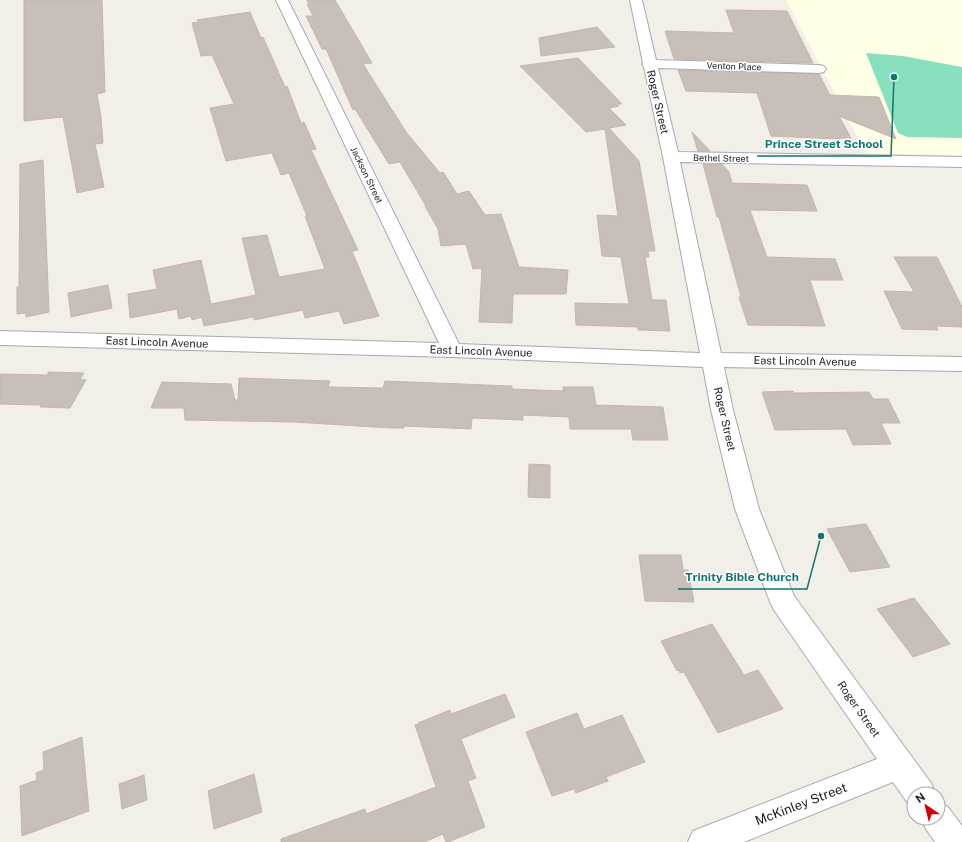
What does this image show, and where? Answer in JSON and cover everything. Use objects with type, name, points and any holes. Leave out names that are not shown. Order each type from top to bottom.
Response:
[{"type":"street","name":"Jackson Street","points":[[282,0],[452,350]]},
{"type":"street","name":"Roger Street","points":[[636,0],[649,64],[671,157],[711,360],[746,509],[783,602],[914,786]]},
{"type":"street","name":"Venton Place","points":[[649,64],[819,69]]},
{"type":"street","name":"Bethel Street","points":[[671,157],[962,162]]},
{"type":"street","name":"East Lincoln Avenue","points":[[0,338],[452,350],[711,360],[962,364]]},
{"type":"street","name":"McKinley Street","points":[[704,842],[899,765]]},
{"type":"street","points":[[943,826],[954,842]]},
{"type":"shaded area","points":[[786,0],[962,0],[962,155],[866,153]]},
{"type":"green space","points":[[866,53],[903,56],[962,67],[962,138],[907,137],[898,133]]},
{"type":"building","points":[[24,0],[102,0],[105,92],[97,94],[103,143],[95,144],[104,187],[77,193],[63,117],[24,121]]},
{"type":"building","points":[[307,0],[335,0],[372,63],[363,64],[406,132],[440,173],[443,172],[457,194],[469,191],[485,215],[501,214],[519,267],[568,270],[566,294],[513,294],[512,323],[479,322],[482,268],[473,269],[466,244],[441,246],[438,229],[400,162],[389,164],[355,109],[353,110],[326,49],[322,49],[306,16],[313,16],[307,4],[309,4]]},
{"type":"building","points":[[726,10],[787,11],[813,63],[674,59],[665,31],[734,33]]},
{"type":"building","points":[[250,12],[261,38],[263,37],[285,87],[287,86],[301,123],[304,122],[316,149],[311,150],[358,250],[352,251],[379,316],[344,324],[339,311],[305,318],[303,310],[254,320],[254,317],[204,326],[202,317],[192,320],[191,316],[179,319],[177,309],[130,318],[128,294],[157,289],[153,270],[201,260],[211,304],[256,295],[242,238],[267,235],[279,277],[325,269],[305,216],[307,216],[289,173],[281,175],[272,153],[226,161],[210,108],[234,104],[212,55],[201,56],[192,23],[198,22],[197,20]]},
{"type":"building","points":[[597,27],[615,47],[541,56],[539,38]]},
{"type":"building","points":[[578,58],[622,104],[617,104],[619,106],[609,108],[626,125],[609,128],[639,161],[655,251],[648,251],[649,257],[645,257],[652,300],[666,300],[670,331],[638,330],[638,327],[576,325],[575,303],[629,304],[621,257],[602,256],[597,215],[618,216],[605,129],[586,132],[520,66]]},
{"type":"building","points":[[678,70],[819,74],[830,95],[879,97],[896,139],[839,116],[851,138],[839,138],[840,139],[771,136],[757,93],[686,91]]},
{"type":"building","points":[[692,132],[710,151],[698,151]]},
{"type":"building","points":[[43,160],[49,312],[26,317],[26,313],[17,314],[17,287],[19,287],[20,164]]},
{"type":"building","points":[[703,164],[722,164],[729,172],[732,183],[807,185],[817,211],[750,210],[767,257],[835,259],[843,280],[810,280],[825,326],[748,325]]},
{"type":"building","points":[[894,257],[937,257],[962,307],[962,327],[936,326],[938,330],[902,329],[884,291],[914,292]]},
{"type":"building","points":[[108,285],[112,308],[71,317],[68,293]]},
{"type":"building","points":[[48,372],[84,373],[80,379],[86,380],[70,408],[40,407],[41,405],[0,404],[0,374],[48,375]]},
{"type":"building","points":[[239,378],[330,381],[328,387],[383,388],[385,381],[512,386],[512,389],[563,391],[563,387],[593,387],[596,405],[663,407],[668,440],[633,440],[631,429],[570,429],[569,417],[523,415],[523,420],[472,418],[471,429],[404,426],[404,428],[390,428],[295,422],[185,420],[184,408],[151,408],[162,382],[231,384],[235,400],[238,400]]},
{"type":"building","points":[[793,391],[794,393],[869,392],[873,399],[888,399],[900,423],[881,423],[891,444],[853,445],[846,429],[775,430],[762,392]]},
{"type":"building","points":[[529,464],[550,465],[550,498],[528,497]]},
{"type":"building","points":[[866,524],[890,567],[850,572],[827,529]]},
{"type":"building","points":[[639,555],[681,555],[683,570],[688,570],[694,602],[645,601]]},
{"type":"building","points":[[914,598],[950,644],[913,657],[877,609]]},
{"type":"building","points":[[712,624],[744,675],[758,670],[783,709],[718,733],[684,672],[680,673],[679,670],[677,671],[661,641]]},
{"type":"building","points":[[505,694],[515,717],[461,739],[476,778],[468,781],[485,827],[448,842],[446,842],[443,834],[424,842],[281,842],[281,839],[365,809],[366,814],[436,787],[415,725],[450,710],[451,714]]},
{"type":"building","points":[[577,713],[584,729],[622,715],[645,762],[606,777],[608,781],[576,793],[574,789],[552,796],[526,732]]},
{"type":"building","points":[[82,737],[89,811],[22,836],[20,786],[37,780],[36,773],[44,770],[43,752]]},
{"type":"building","points":[[254,774],[262,812],[214,829],[208,791]]},
{"type":"building","points":[[144,775],[147,800],[122,809],[119,784]]},
{"type":"place","name":"Prince Street School","points":[[894,77]]},
{"type":"place","name":"Trinity Bible Church","points":[[821,536]]}]
